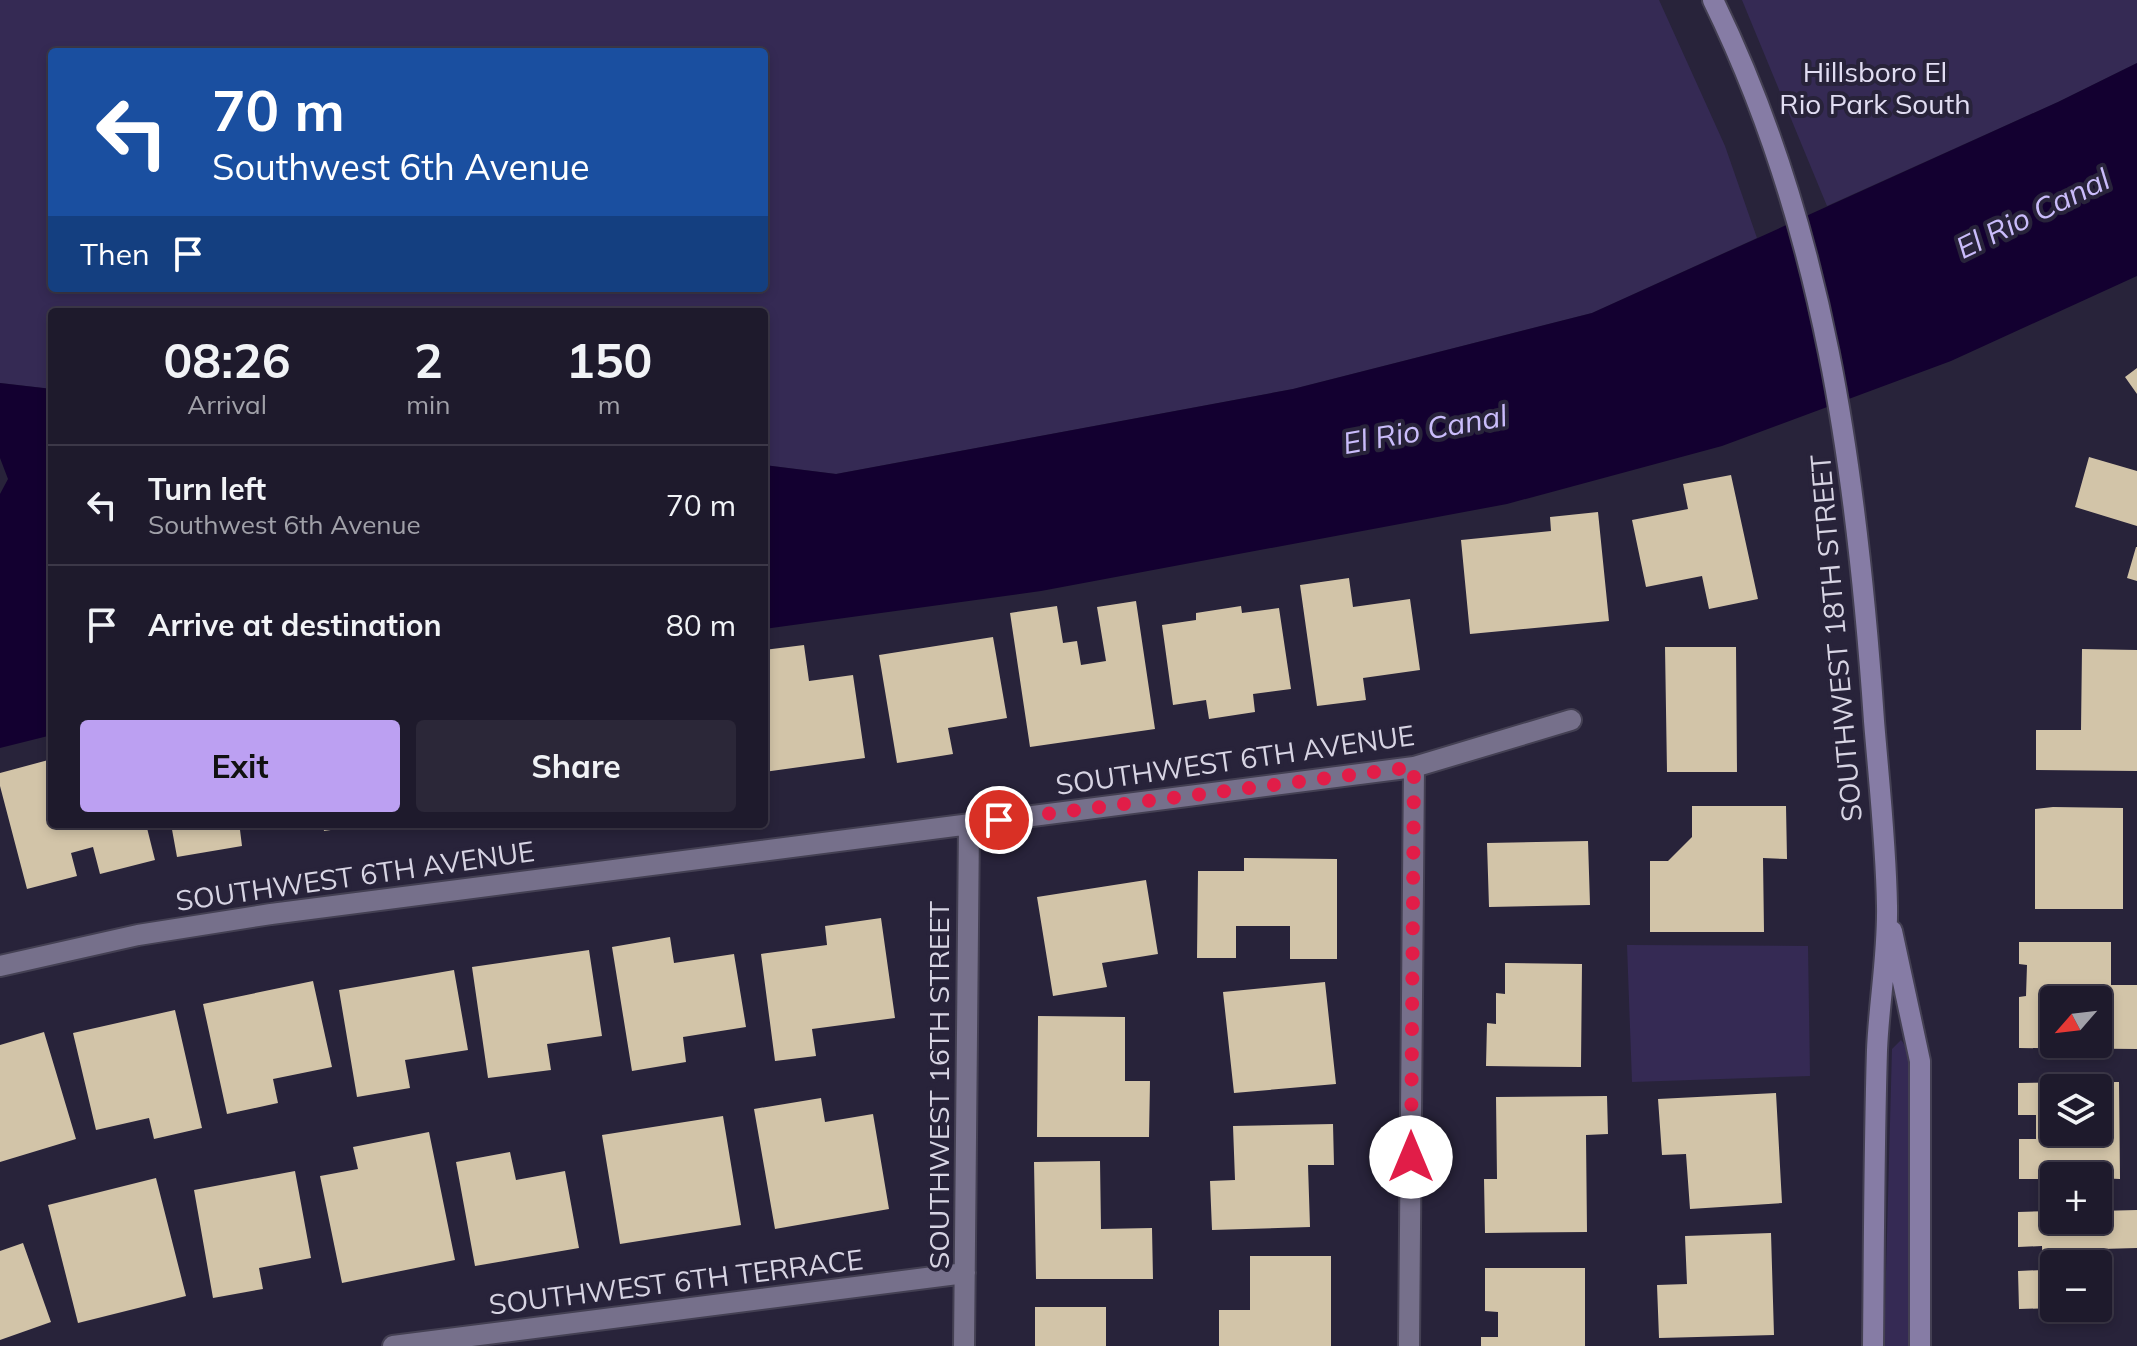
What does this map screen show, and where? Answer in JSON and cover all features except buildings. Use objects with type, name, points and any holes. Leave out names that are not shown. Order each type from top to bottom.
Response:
[{"type":"main road","name":"SOUTHWEST 18TH STREET","points":[[1713,0],[1770,139],[1804,247],[1850,458],[1863,560],[1887,908],[1877,1048],[1873,1346]]},
{"type":"main road","name":"SOUTHWEST 18TH STREET","points":[[1887,908],[1920,1061],[1920,1346]]},
{"type":"street","name":"SOUTHWEST 6TH AVENUE","points":[[0,966],[138,935],[271,914],[1414,767],[1571,720]]},
{"type":"street","points":[[1409,1346],[1414,767]]},
{"type":"street","name":"SOUTHWEST 16TH STREET","points":[[964,1346],[969,824]]},
{"type":"street","name":"SOUTHWEST 6TH TERRACE","points":[[393,1346],[965,1273]]},
{"type":"green space","points":[[0,0],[1659,0],[1725,146],[1757,238],[1592,313],[1293,389],[836,474],[768,466],[768,308],[48,308],[48,389],[0,383]]},
{"type":"green space","name":"Hillsboro El Rio Park South","points":[[1742,0],[2137,0],[2137,63],[1827,206]]},
{"type":"green space","points":[[1627,945],[1808,946],[1810,1076],[1632,1082]]},
{"type":"green space","points":[[1901,1040],[1908,1058],[1913,1091],[1915,1135],[1911,1346],[1884,1346],[1892,1049]]},
{"type":"water","name":"El Rio Canal","points":[[2137,63],[2137,276],[1951,361],[1722,446],[1507,504],[1041,591],[768,628],[768,466],[836,474],[1293,389],[1592,313],[2058,102]]},
{"type":"water","points":[[0,383],[48,389],[48,736],[0,748],[0,494],[8,479],[0,458]]},
{"type":"route","points":[[999,820],[1414,767],[1411,1157]]}]
